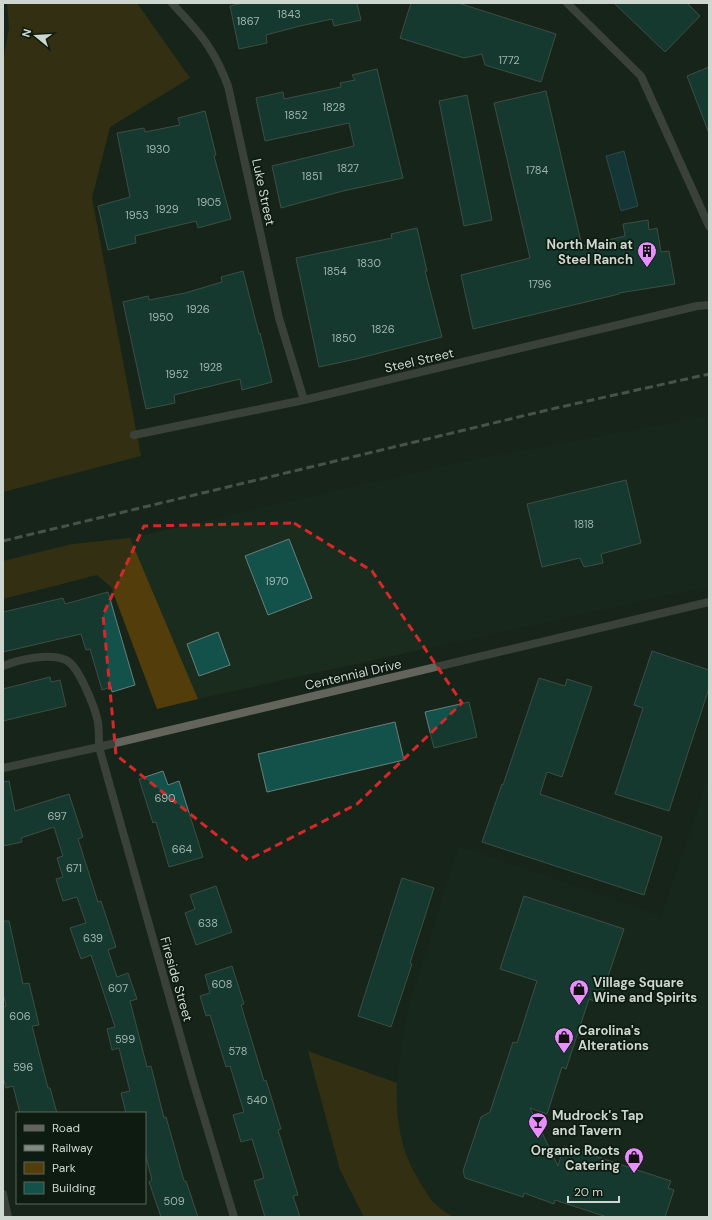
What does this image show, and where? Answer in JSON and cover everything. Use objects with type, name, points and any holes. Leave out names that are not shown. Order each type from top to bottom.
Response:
[{"type":"street","name":"Luke Street","points":[[172,3],[210,48],[228,86],[279,318],[304,400]]},
{"type":"street","points":[[567,3],[641,76],[709,226]]},
{"type":"street","name":"Steel Street","points":[[134,435],[304,400],[709,304]]},
{"type":"street","name":"Centennial Drive","points":[[3,768],[99,747],[709,602]]},
{"type":"street","name":"Fireside Street","points":[[3,666],[10,663],[42,657],[55,657],[68,661],[78,672],[87,691],[98,722],[99,747],[191,1074],[234,1217]]},
{"type":"street","points":[[3,1194],[8,1217]]},
{"type":"highlighted area","points":[[294,523],[372,571],[462,703],[357,804],[248,860],[116,755],[103,615],[144,526]]},
{"type":"shaded area","points":[[709,416],[709,586],[198,699],[130,538],[472,460]]},
{"type":"shaded area","points":[[709,777],[709,1217],[454,1217],[440,1209],[409,1164],[402,1144],[398,1123],[396,1098],[398,1069],[408,1009],[459,846],[661,916]]},
{"type":"green space","points":[[7,3],[137,3],[190,78],[110,127],[92,198],[141,456],[3,492],[3,61],[9,28]]},
{"type":"green space","points":[[130,538],[198,699],[157,709],[111,587],[97,575],[3,599],[3,561],[72,544]]},
{"type":"green space","points":[[308,1051],[397,1083],[397,1112],[399,1126],[411,1165],[417,1178],[432,1201],[454,1217],[364,1217],[340,1170]]},
{"type":"water","points":[[624,151],[638,206],[621,211],[606,156]]},
{"type":"building","points":[[243,3],[357,3],[361,20],[334,26],[332,19],[300,26],[266,35],[267,43],[239,49],[230,6]]},
{"type":"building","points":[[411,3],[458,3],[556,34],[541,82],[485,65],[482,54],[464,58],[400,38]]},
{"type":"building","points":[[614,3],[687,3],[700,16],[665,52]]},
{"type":"building","points":[[709,67],[709,131],[708,131],[687,76]]},
{"type":"building","points":[[377,69],[403,178],[343,191],[281,208],[272,166],[354,146],[349,123],[265,141],[256,98],[283,92],[284,99],[341,87],[340,83],[355,80],[352,75]]},
{"type":"building","points":[[546,91],[582,246],[625,236],[623,224],[648,220],[649,230],[657,228],[661,252],[669,251],[675,284],[619,293],[473,329],[461,275],[530,258],[494,103]]},
{"type":"building","points":[[467,95],[492,220],[464,226],[439,101]]},
{"type":"building","points":[[205,111],[216,155],[214,156],[231,219],[198,228],[196,221],[135,236],[136,243],[108,250],[98,206],[130,197],[117,133],[144,128],[145,132],[180,125],[178,118]]},
{"type":"building","points":[[417,228],[427,271],[425,271],[442,337],[319,367],[296,258],[392,238],[391,234]]},
{"type":"building","points":[[243,271],[272,382],[242,390],[240,379],[174,395],[175,403],[146,409],[123,302],[148,296],[149,300],[185,293],[222,282],[221,277]]},
{"type":"building","points":[[626,480],[641,543],[601,554],[603,563],[584,567],[580,558],[542,567],[527,504]]},
{"type":"building","points":[[289,539],[312,598],[268,615],[245,556]]},
{"type":"building","points":[[108,592],[135,685],[112,692],[111,687],[102,690],[90,649],[86,650],[81,634],[3,652],[3,612],[63,598],[65,604]]},
{"type":"building","points":[[218,632],[230,665],[199,676],[187,644]]},
{"type":"building","points":[[652,651],[709,670],[709,688],[669,811],[615,794],[643,708],[634,705]]},
{"type":"building","points":[[50,677],[51,682],[60,680],[66,706],[3,721],[3,689]]},
{"type":"building","points":[[539,678],[565,686],[567,679],[592,687],[562,777],[547,772],[540,794],[662,837],[644,895],[482,842]]},
{"type":"building","points":[[469,702],[477,737],[434,748],[425,712]]},
{"type":"building","points":[[395,722],[404,760],[267,792],[258,754]]},
{"type":"building","points":[[163,771],[168,785],[179,781],[203,857],[169,867],[156,822],[153,823],[139,779]]},
{"type":"building","points":[[9,781],[15,811],[69,794],[83,837],[78,839],[98,902],[101,901],[116,947],[108,950],[117,977],[128,973],[137,999],[130,1001],[147,1067],[151,1066],[164,1118],[166,1117],[184,1181],[186,1181],[198,1217],[161,1217],[149,1182],[152,1180],[146,1157],[146,1112],[126,1112],[121,1093],[130,1091],[119,1048],[112,1050],[107,1029],[115,1027],[91,955],[81,959],[70,928],[86,923],[77,897],[63,901],[56,879],[63,877],[57,858],[63,856],[54,827],[21,838],[22,842],[3,846],[3,782]]},
{"type":"building","points":[[402,878],[434,888],[410,963],[412,964],[391,1027],[358,1016]]},
{"type":"building","points":[[216,886],[232,932],[196,945],[185,913],[195,909],[190,895]]},
{"type":"building","points":[[524,896],[624,929],[599,1003],[589,999],[566,1069],[562,1067],[547,1114],[530,1108],[558,1166],[564,1146],[671,1181],[668,1188],[674,1190],[665,1217],[607,1217],[555,1200],[554,1204],[524,1193],[523,1197],[465,1178],[463,1171],[481,1117],[490,1112],[513,1042],[517,1043],[537,981],[500,969]]},
{"type":"building","points":[[3,921],[9,921],[23,984],[29,983],[39,1025],[32,1026],[48,1088],[50,1088],[57,1112],[20,1112],[13,1086],[6,1088],[3,1077],[3,1007],[6,1006],[3,993]]},
{"type":"building","points":[[232,966],[244,1004],[241,1005],[264,1081],[266,1080],[281,1129],[278,1130],[298,1195],[293,1196],[300,1217],[265,1217],[254,1181],[264,1178],[252,1139],[241,1142],[233,1115],[244,1112],[230,1066],[226,1067],[210,1015],[206,1016],[200,996],[210,993],[205,975]]},
{"type":"railway","points":[[3,541],[556,408],[709,374]]},
{"type":"place","name":"North Main at Steel Ranch","points":[[647,268]]},
{"type":"place","name":"Village Square Wine and Spirits","points":[[579,1006]]},
{"type":"place","name":"Carolina's Alterations","points":[[564,1054]]},
{"type":"place","name":"Mudrock's Tap and Tavern","points":[[538,1139]]},
{"type":"place","name":"Organic Roots Catering","points":[[634,1174]]}]
